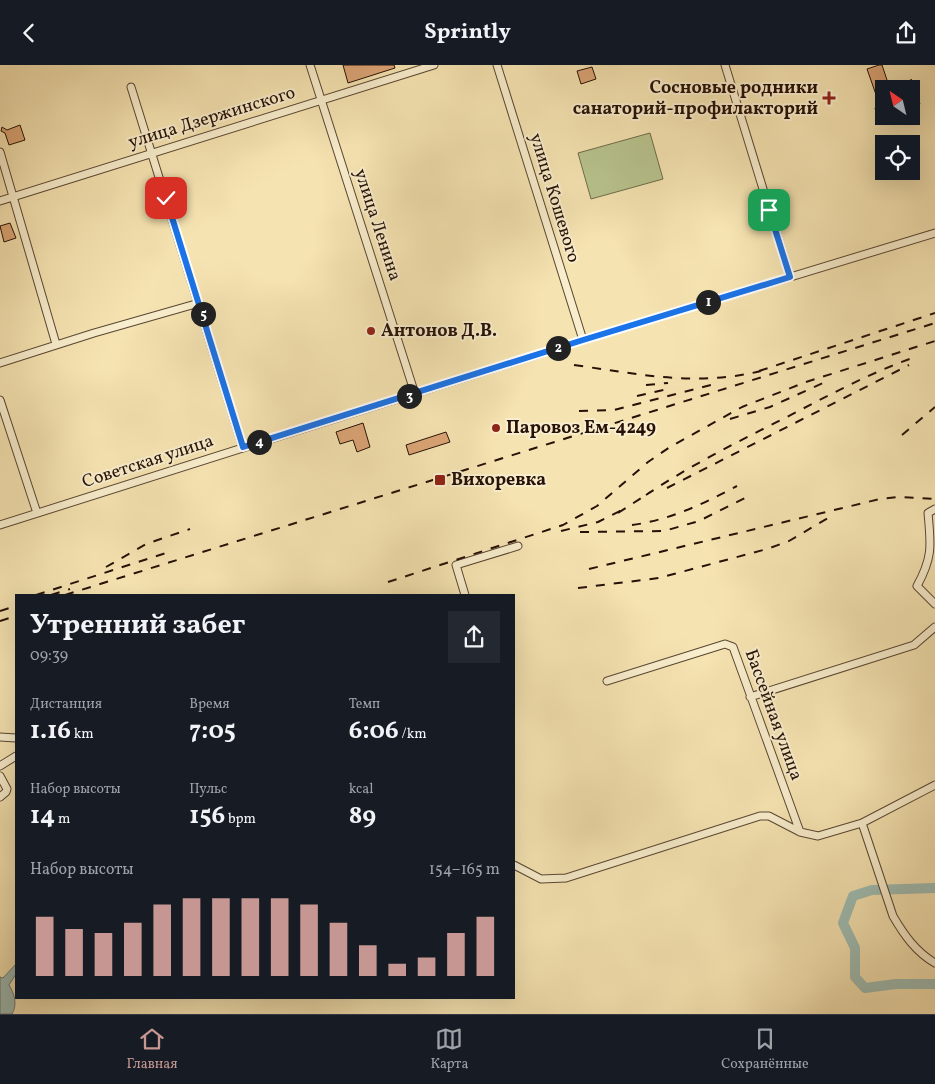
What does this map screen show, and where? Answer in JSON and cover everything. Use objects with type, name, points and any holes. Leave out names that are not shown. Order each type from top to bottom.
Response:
[{"type":"street","name":"улица Ленина","points":[[310,65],[415,394]]},
{"type":"street","name":"улица Дзержинского","points":[[0,201],[434,65]]},
{"type":"street","name":"улица Кошевого","points":[[497,65],[583,340]]},
{"type":"street","points":[[725,65],[790,277]]},
{"type":"street","points":[[131,87],[200,303],[243,447]]},
{"type":"street","points":[[0,152],[56,344]]},
{"type":"street","name":"Советская улица","points":[[0,525],[583,340],[935,233]]},
{"type":"street","points":[[0,363],[56,344],[200,303]]},
{"type":"street","points":[[0,400],[37,513]]},
{"type":"street","points":[[935,509],[928,513],[930,543],[927,567],[916,586],[935,604]]},
{"type":"street","points":[[465,594],[456,565],[518,546]]},
{"type":"street","points":[[750,697],[914,645],[935,627]]},
{"type":"street","name":"Бассейная улица","points":[[607,681],[725,644],[733,647],[800,832]]},
{"type":"street","points":[[0,737],[15,738]]},
{"type":"street","points":[[0,743],[15,738]]},
{"type":"street","points":[[0,766],[15,757]]},
{"type":"street","points":[[0,776],[7,789],[0,797]]},
{"type":"street","points":[[515,866],[541,879],[566,878],[760,816],[769,816],[800,832],[818,836],[862,823],[935,785]]},
{"type":"street","points":[[862,823],[894,916],[908,939],[935,963]]},
{"type":"green space","points":[[650,133],[663,179],[591,199],[578,153]]},
{"type":"water","points":[[15,965],[15,976],[9,985],[15,999],[12,1014],[0,1014],[0,977],[3,978]]},
{"type":"building","points":[[343,65],[394,65],[395,68],[348,83]]},
{"type":"building","points":[[882,65],[887,80],[875,80],[875,92],[867,69]]},
{"type":"building","points":[[592,67],[596,79],[581,84],[577,71]]},
{"type":"building","points":[[20,125],[25,140],[9,145],[5,133],[1,131],[2,127],[7,130]]},
{"type":"building","points":[[10,223],[16,238],[4,242],[0,226]]},
{"type":"building","points":[[363,423],[370,447],[357,452],[353,440],[340,444],[336,432]]},
{"type":"building","name":"Вихоревка","points":[[446,432],[450,442],[409,455],[406,445]]},
{"type":"waterway","name":"Вихоревка","points":[[935,888],[872,890],[853,896],[843,923],[855,948],[855,977],[865,988],[896,984],[935,984]]},
{"type":"railway","points":[[759,371],[935,313]]},
{"type":"railway","points":[[68,594],[935,323]]},
{"type":"railway","points":[[388,582],[563,525],[597,506],[648,462],[670,447],[742,407],[806,382],[935,341]]},
{"type":"railway","points":[[646,495],[698,463],[751,435],[850,385],[915,357]]},
{"type":"railway","points":[[574,365],[644,375],[690,379],[737,376],[761,371]]},
{"type":"railway","points":[[667,488],[909,365]]},
{"type":"railway","points":[[646,385],[668,383]]},
{"type":"railway","points":[[730,419],[770,407],[823,383]]},
{"type":"railway","points":[[579,411],[614,410],[715,384]]},
{"type":"railway","points":[[637,396],[672,388]]},
{"type":"railway","points":[[902,435],[935,407]]},
{"type":"railway","points":[[632,525],[673,515],[712,499],[737,486]]},
{"type":"railway","points":[[618,513],[652,491]]},
{"type":"railway","points":[[589,569],[880,499],[898,497],[935,499]]},
{"type":"railway","points":[[580,532],[664,531],[699,521],[745,498]]},
{"type":"railway","points":[[561,531],[598,522],[624,509]]},
{"type":"railway","points":[[578,588],[659,578],[767,549],[789,541],[833,515]]},
{"type":"railway","points":[[106,567],[146,544],[190,529]]},
{"type":"railway","points":[[39,594],[172,551]]},
{"type":"railway","points":[[54,594],[70,589]]},
{"type":"railway","points":[[0,611],[15,606]]},
{"type":"railway","points":[[0,621],[15,616]]},
{"type":"place","name":"Сосновые родники санаторий-профилакторий","points":[[829,98]]},
{"type":"place","name":"Антонов Д.В.","points":[[371,331]]},
{"type":"place","name":"Паровоз Ем-4249","points":[[496,428]]},
{"type":"place","name":"Вихоревка","points":[[440,480]]},
{"type":"route","points":[[166,198],[243,447],[652,318],[790,277],[769,210]]}]
